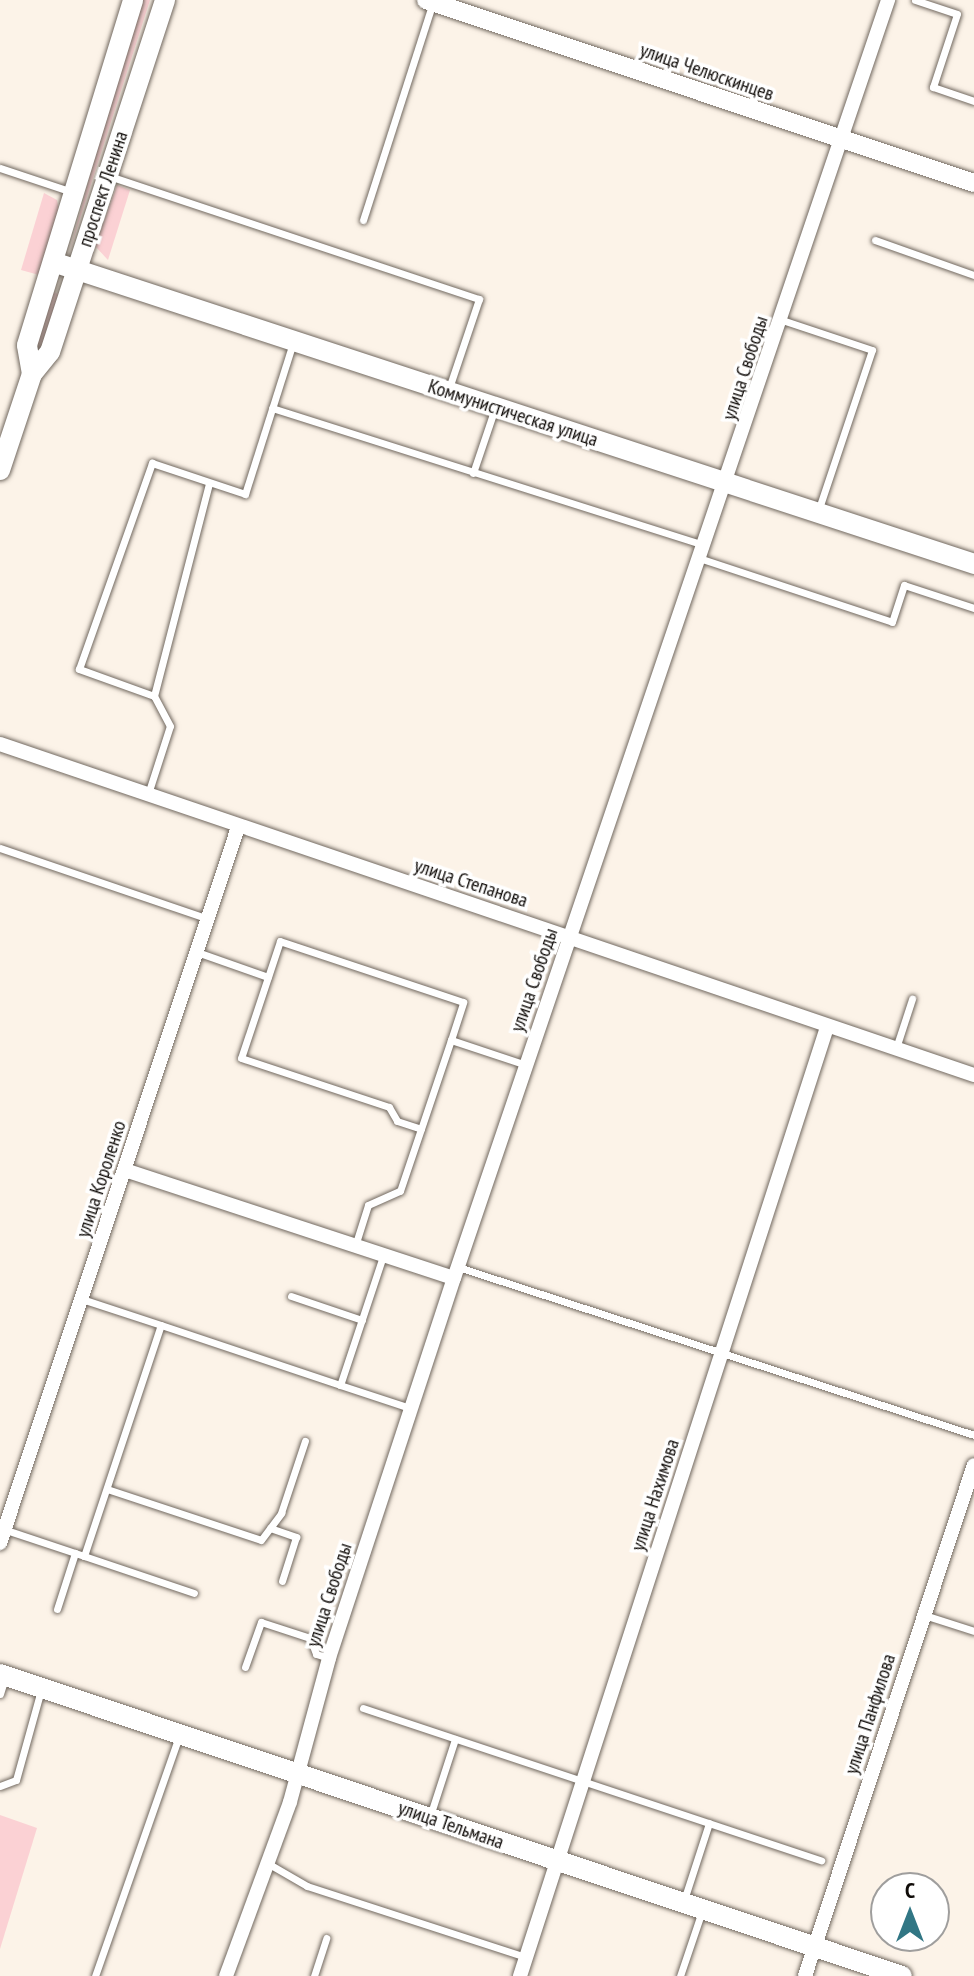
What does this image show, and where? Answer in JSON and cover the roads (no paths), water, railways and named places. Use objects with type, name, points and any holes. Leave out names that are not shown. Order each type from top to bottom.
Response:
[{"type":"main road","name":"проспект Ленина","points":[[32,374],[27,345],[133,0]]},
{"type":"main road","name":"проспект Ленина","points":[[0,470],[32,374],[50,352],[165,0]]},
{"type":"main road","name":"Коммунистическая улица","points":[[53,262],[974,564]]},
{"type":"main road","name":"улица Тельмана","points":[[2,1681],[42,1688],[902,1976]]},
{"type":"street","name":"улица Свободы","points":[[226,1976],[269,1864],[329,1658],[456,1273],[705,553],[888,0]]},
{"type":"street","name":"улица Челюскинцев","points":[[431,1],[974,183]]},
{"type":"street","name":"улица Степанова","points":[[0,744],[974,1075]]},
{"type":"street","name":"улица Короленко","points":[[3,1536],[238,827]]},
{"type":"street","name":"улица Нахимова","points":[[520,1976],[827,1027]]},
{"type":"street","points":[[125,1170],[383,1256],[456,1273]]},
{"type":"street","name":"улица Панфилова","points":[[805,1976],[974,1465]]},
{"type":"lane","points":[[915,0],[957,14],[933,87],[974,101]]},
{"type":"lane","points":[[363,220],[431,1]]},
{"type":"lane","points":[[0,168],[74,193]]},
{"type":"lane","points":[[107,175],[479,299],[448,391]]},
{"type":"lane","points":[[875,240],[974,275]]},
{"type":"lane","points":[[782,320],[872,350],[818,513]]},
{"type":"lane","points":[[147,796],[170,726],[154,696],[79,669],[152,463],[245,494],[294,341]]},
{"type":"lane","points":[[473,473],[495,407]]},
{"type":"lane","points":[[272,408],[705,553],[892,622],[904,585],[974,608]]},
{"type":"lane","points":[[154,696],[209,483]]},
{"type":"lane","points":[[0,848],[208,919]]},
{"type":"lane","points":[[355,1246],[368,1205],[400,1191],[421,1129],[451,1040],[463,1002],[280,941],[241,1058],[389,1107],[397,1121],[421,1129]]},
{"type":"lane","points":[[197,952],[268,977]]},
{"type":"lane","points":[[896,1050],[912,999]]},
{"type":"lane","points":[[451,1040],[526,1065]]},
{"type":"lane","points":[[340,1385],[383,1256]]},
{"type":"lane","points":[[456,1273],[974,1435]]},
{"type":"lane","points":[[291,1296],[362,1320]]},
{"type":"lane","points":[[82,1299],[411,1409]]},
{"type":"lane","points":[[84,1556],[161,1325]]},
{"type":"lane","points":[[107,1489],[261,1540],[281,1513],[305,1441]]},
{"type":"lane","points":[[270,1528],[296,1537],[282,1581]]},
{"type":"lane","points":[[3,1536],[75,1553],[194,1593]]},
{"type":"lane","points":[[57,1609],[75,1553]]},
{"type":"lane","points":[[924,1615],[974,1631]]},
{"type":"lane","points":[[245,1667],[261,1622],[310,1638],[316,1654],[329,1658]]},
{"type":"lane","points":[[0,1786],[16,1780],[42,1688]]},
{"type":"lane","points":[[363,1708],[821,1860]]},
{"type":"lane","points":[[95,1976],[179,1734]]},
{"type":"lane","points":[[429,1818],[455,1739]]},
{"type":"lane","points":[[680,1976],[709,1823]]},
{"type":"lane","points":[[269,1864],[307,1886],[526,1958]]},
{"type":"lane","points":[[314,1976],[326,1938]]}]
